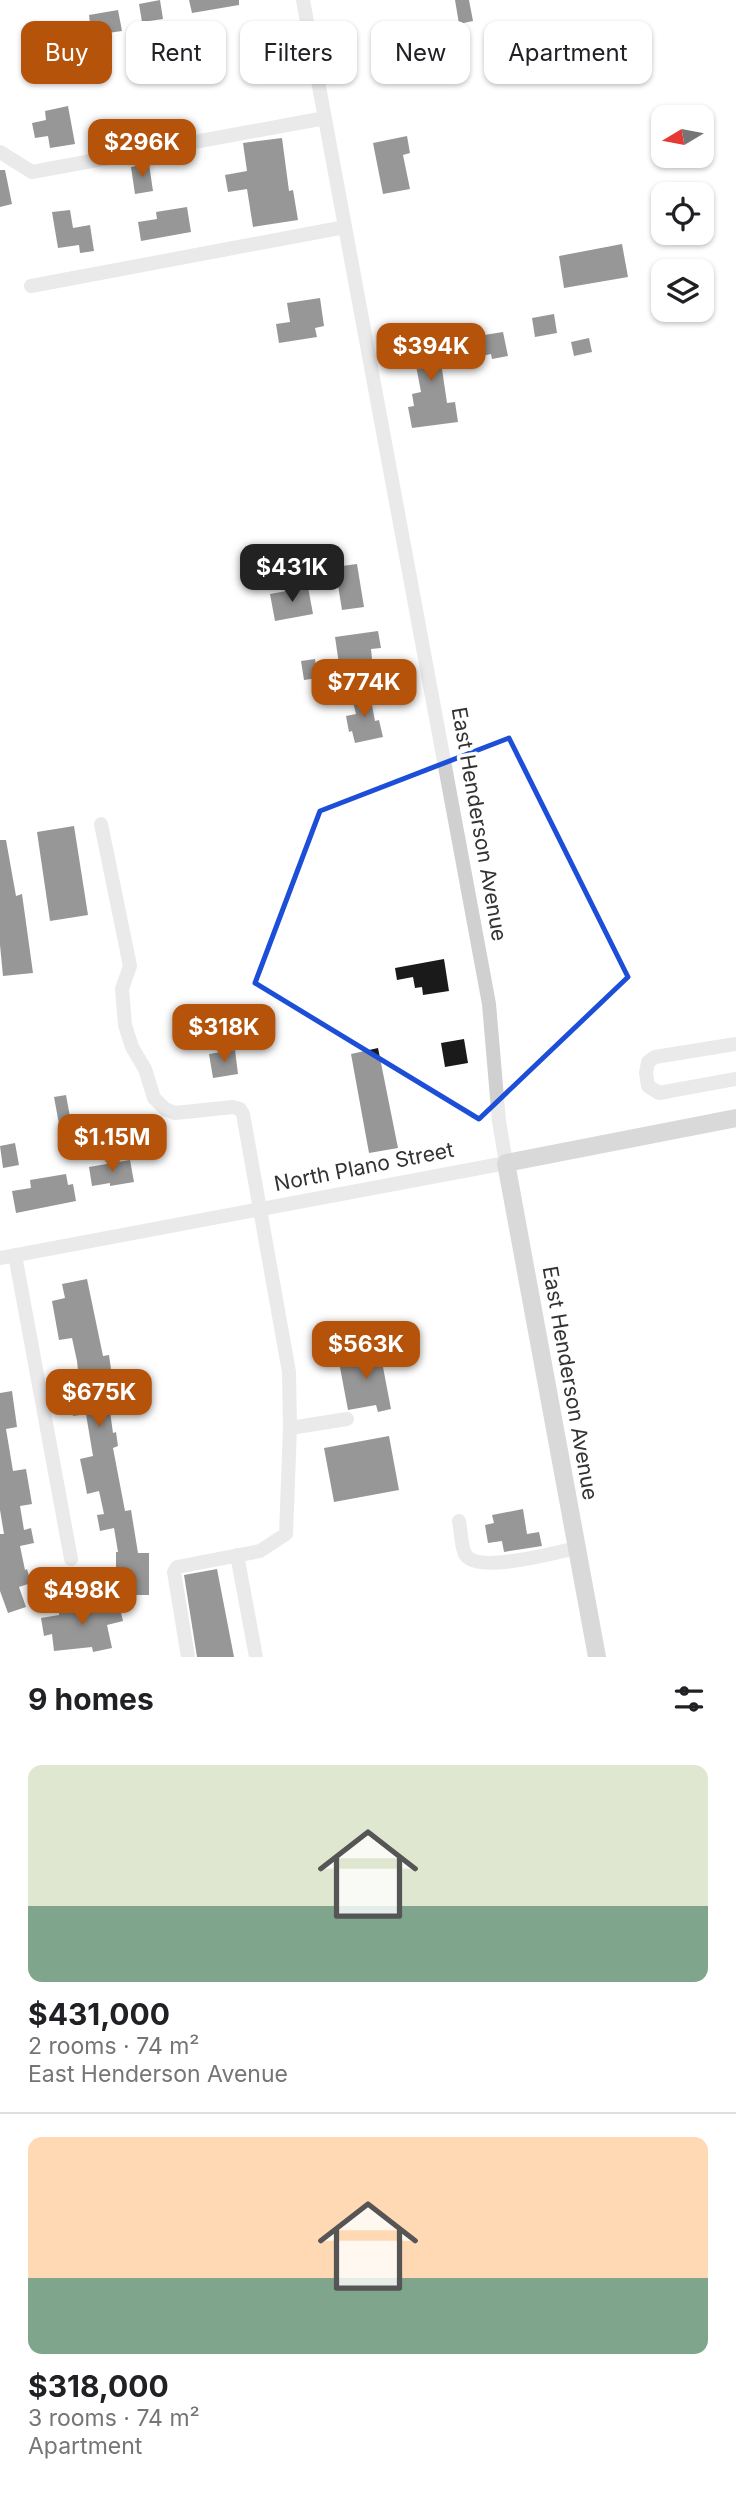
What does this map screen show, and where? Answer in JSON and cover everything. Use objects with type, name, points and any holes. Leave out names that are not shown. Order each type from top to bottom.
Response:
[{"type":"main road","name":"North Plano Street","points":[[506,1163],[736,1118]]},
{"type":"main road","name":"East Henderson Avenue","points":[[506,1163],[597,1657]]},
{"type":"street","name":"East Henderson Avenue","points":[[303,0],[489,1004],[498,1108],[506,1163]]},
{"type":"street","points":[[0,152],[32,172],[325,118]]},
{"type":"street","points":[[31,286],[345,227]]},
{"type":"street","points":[[101,824],[130,966],[122,989],[125,1025],[132,1047],[145,1069],[154,1098],[166,1109],[175,1113],[233,1107],[240,1109],[243,1114],[289,1372],[286,1534],[260,1551],[186,1564],[177,1567],[173,1572],[188,1657]]},
{"type":"street","points":[[736,1044],[655,1057],[648,1062],[646,1073],[648,1086],[659,1094],[736,1079]]},
{"type":"street","name":"North Plano Street","points":[[7,1256],[506,1163]]},
{"type":"street","points":[[7,1256],[71,1559]]},
{"type":"street","points":[[290,1428],[347,1419]]},
{"type":"street","points":[[459,1521],[465,1554],[473,1562],[495,1563],[577,1548]]},
{"type":"street","points":[[237,1555],[256,1657]]},
{"type":"highlighted area","points":[[509,738],[628,977],[479,1119],[255,983],[320,811]]},
{"type":"building","points":[[160,0],[163,19],[142,21],[139,4]]},
{"type":"building","points":[[189,0],[239,0],[239,5],[192,13]]},
{"type":"building","points":[[455,0],[469,0],[473,21],[458,21]]},
{"type":"building","points":[[118,10],[122,31],[112,32],[112,21],[90,21],[89,15]]},
{"type":"building","points":[[68,106],[75,144],[50,148],[48,136],[35,138],[32,123],[46,120],[45,111]]},
{"type":"building","points":[[407,136],[410,153],[403,155],[410,189],[383,194],[373,143]]},
{"type":"building","points":[[282,138],[289,191],[293,190],[298,220],[253,227],[247,189],[228,192],[225,175],[247,171],[243,143]]},
{"type":"building","points":[[149,164],[153,191],[135,194],[131,167]]},
{"type":"building","points":[[0,170],[5,170],[12,204],[0,207]]},
{"type":"building","points":[[187,207],[191,232],[141,241],[138,222],[157,219],[156,212]]},
{"type":"building","points":[[70,210],[73,228],[90,225],[94,251],[80,253],[79,245],[58,248],[52,212]]},
{"type":"building","points":[[622,244],[628,277],[564,288],[559,256]]},
{"type":"building","points":[[320,298],[324,326],[315,328],[317,337],[279,343],[276,324],[290,322],[287,303]]},
{"type":"building","points":[[554,314],[557,333],[535,337],[532,318]]},
{"type":"building","points":[[503,332],[508,356],[492,359],[491,354],[482,356],[478,336]]},
{"type":"building","points":[[436,334],[439,352],[454,349],[457,366],[442,369],[447,403],[455,402],[458,422],[412,428],[408,407],[414,406],[412,394],[421,392],[414,355],[407,356],[404,340]]},
{"type":"building","points":[[589,338],[592,352],[574,356],[571,342]]},
{"type":"building","points":[[357,564],[364,607],[342,610],[335,567]]},
{"type":"building","points":[[308,587],[313,614],[275,621],[270,594]]},
{"type":"building","points":[[378,631],[381,648],[371,649],[372,659],[339,664],[335,637]]},
{"type":"building","points":[[315,659],[318,678],[304,680],[301,661]]},
{"type":"building","points":[[369,690],[375,721],[379,720],[383,737],[355,743],[352,731],[349,732],[346,716],[356,714],[351,694]]},
{"type":"building","points":[[74,826],[88,915],[50,921],[37,832]]},
{"type":"building","points":[[0,840],[6,840],[16,896],[22,894],[33,973],[3,976],[0,945]]},
{"type":"building","points":[[444,959],[449,991],[423,995],[422,987],[415,988],[413,977],[397,980],[395,968]]},
{"type":"building","points":[[464,1039],[468,1063],[445,1067],[441,1043]]},
{"type":"building","points":[[378,1048],[398,1148],[369,1153],[351,1054]]},
{"type":"building","points":[[235,1050],[238,1074],[213,1078],[209,1054]]},
{"type":"building","points":[[66,1095],[73,1133],[61,1135],[54,1097]]},
{"type":"building","points":[[15,1143],[19,1165],[3,1168],[0,1146]]},
{"type":"building","points":[[130,1160],[134,1182],[92,1186],[89,1167]]},
{"type":"building","points":[[66,1174],[68,1185],[73,1184],[76,1201],[16,1213],[12,1191],[31,1188],[30,1180]]},
{"type":"building","points":[[87,1279],[103,1356],[109,1355],[111,1369],[99,1371],[104,1398],[108,1397],[113,1433],[116,1432],[118,1446],[113,1448],[125,1511],[131,1510],[138,1553],[149,1553],[149,1595],[128,1595],[128,1568],[116,1568],[118,1552],[114,1528],[100,1531],[97,1515],[104,1514],[99,1491],[87,1494],[80,1459],[93,1456],[86,1414],[73,1416],[66,1382],[79,1380],[77,1361],[72,1338],[59,1340],[52,1301],[65,1298],[62,1284]]},
{"type":"building","points":[[378,1341],[391,1409],[378,1412],[376,1405],[348,1410],[339,1362],[368,1356],[365,1344]]},
{"type":"building","points":[[12,1391],[17,1427],[6,1429],[13,1471],[26,1469],[32,1504],[20,1506],[24,1530],[31,1528],[34,1543],[20,1546],[31,1583],[19,1587],[26,1607],[8,1613],[0,1591],[0,1534],[4,1534],[0,1510],[0,1393]]},
{"type":"building","points":[[389,1436],[399,1490],[334,1502],[324,1448]]},
{"type":"building","points":[[523,1509],[527,1534],[539,1532],[542,1546],[504,1552],[502,1541],[488,1543],[485,1525],[494,1523],[492,1515]]},
{"type":"building","points":[[217,1569],[234,1657],[197,1657],[184,1575]]},
{"type":"building","points":[[101,1604],[102,1608],[119,1604],[123,1621],[107,1625],[112,1648],[93,1652],[92,1647],[54,1651],[52,1634],[44,1636],[41,1618],[59,1615],[59,1611]]}]
